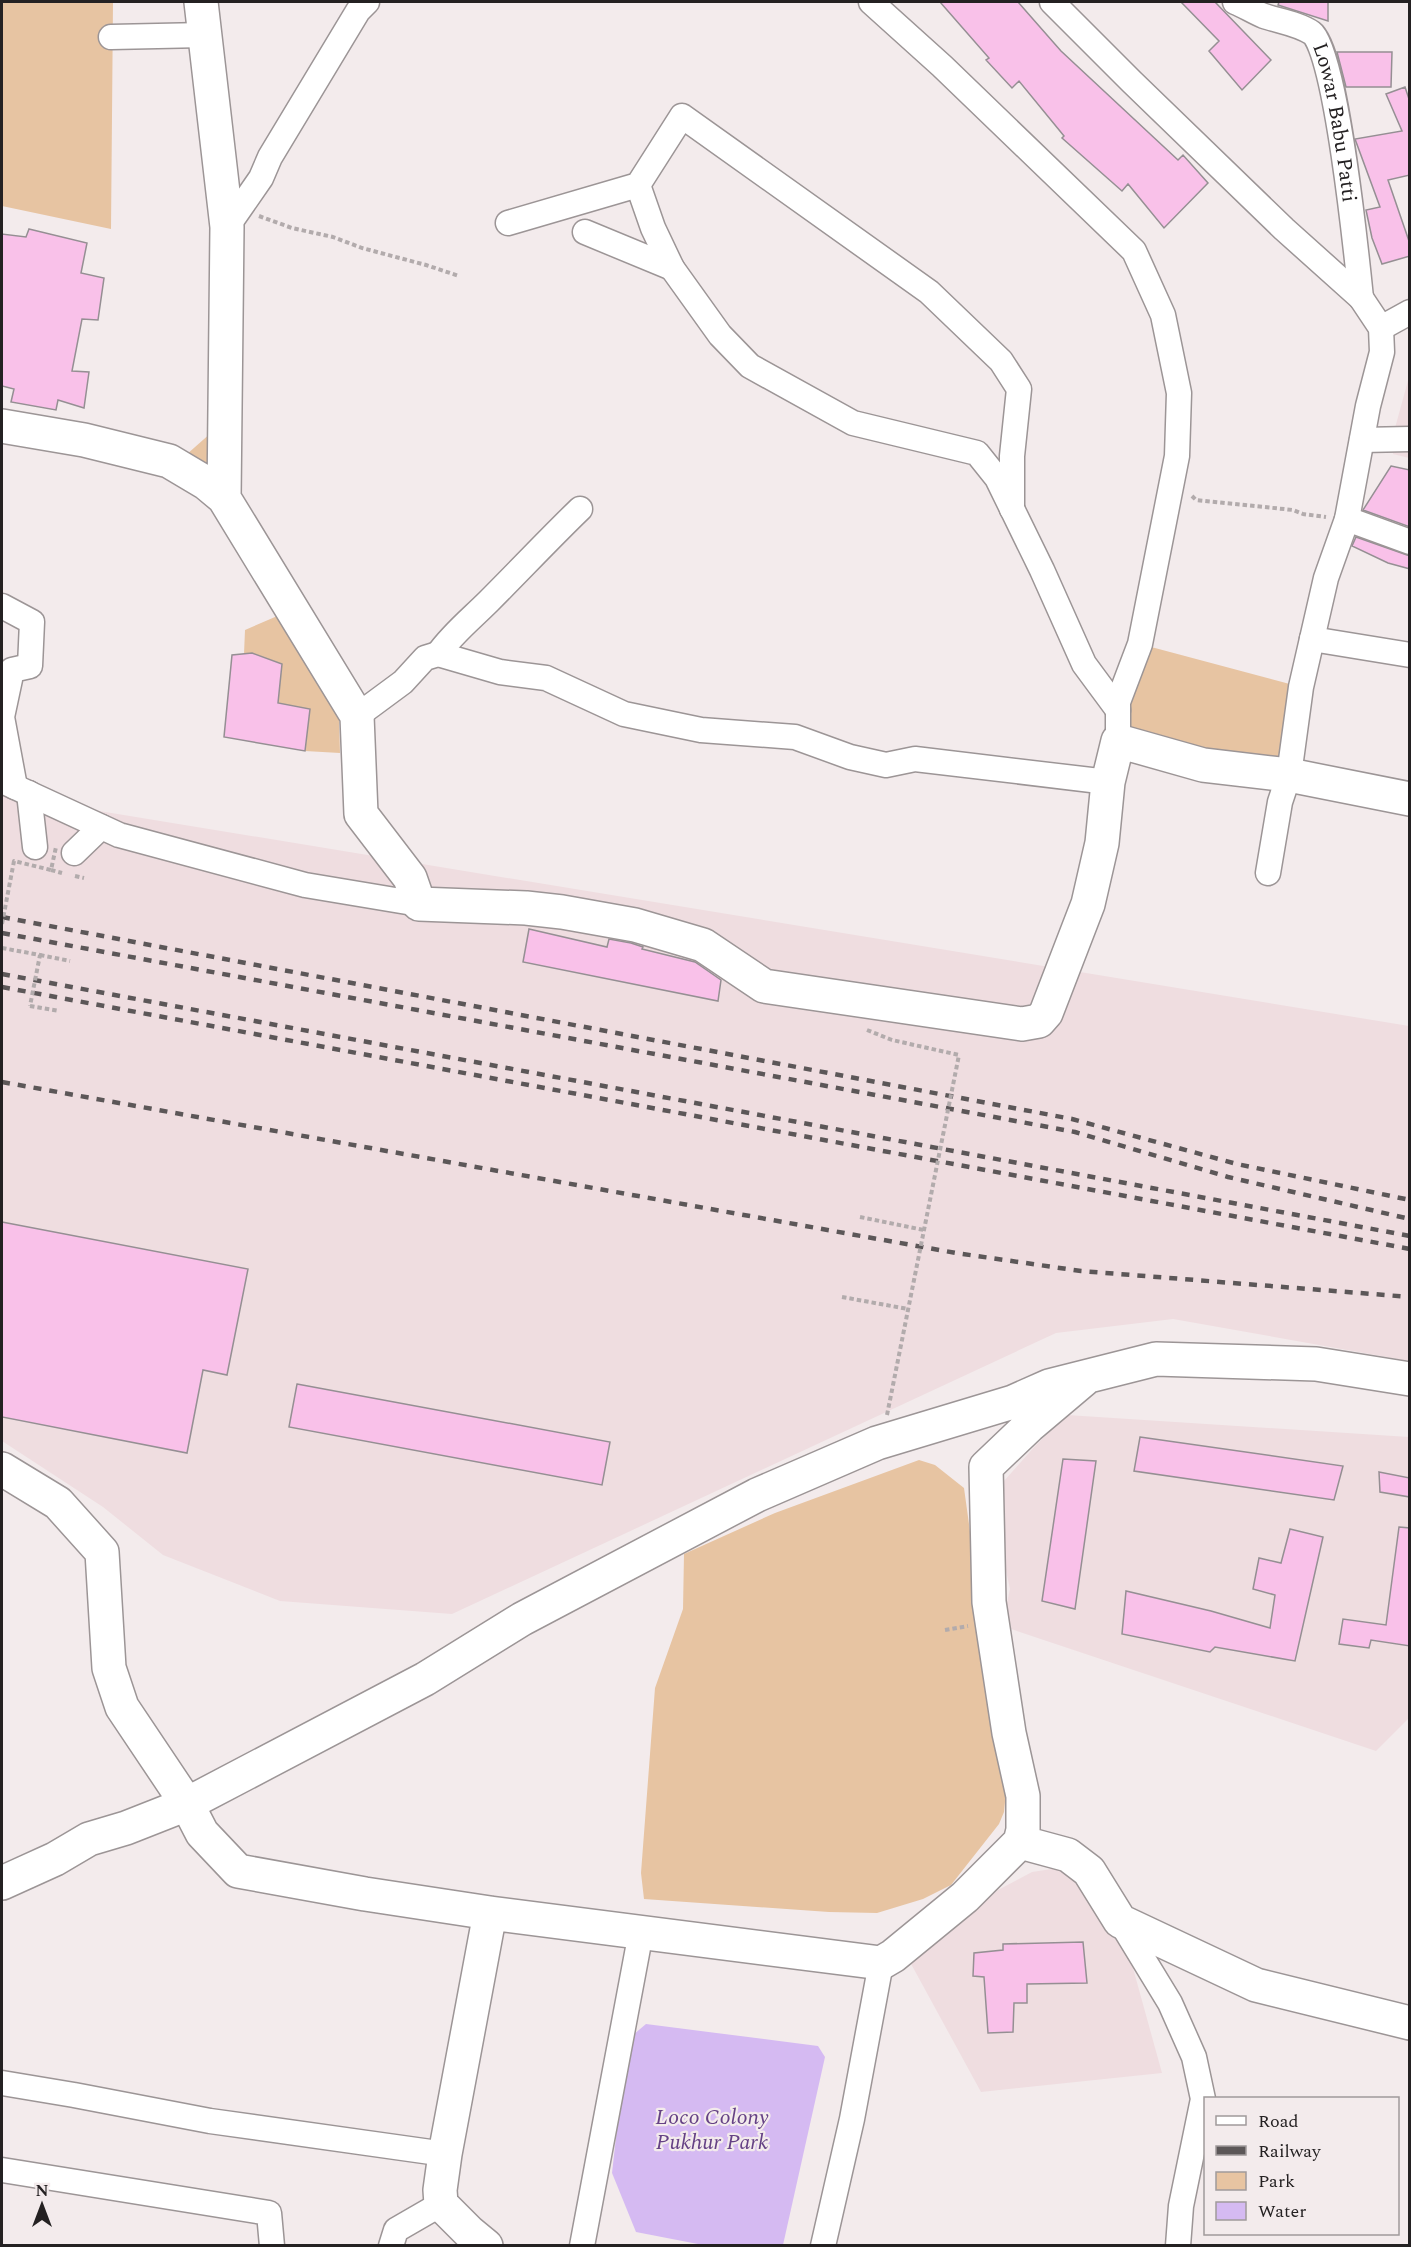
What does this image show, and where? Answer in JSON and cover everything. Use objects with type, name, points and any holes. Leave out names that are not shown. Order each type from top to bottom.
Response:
[{"type":"main road","points":[[201,2],[204,35],[233,218],[224,498]]},
{"type":"main road","points":[[2,426],[84,440],[169,461],[206,483],[224,498],[357,716],[361,814],[410,878],[419,904],[526,908],[635,925],[703,945],[764,986],[1022,1024],[1039,1021],[1046,1013],[1088,904],[1102,843],[1108,782],[1118,726],[1203,765],[1289,775],[1410,798]]},
{"type":"main road","points":[[2,1883],[55,1859],[89,1839],[126,1828],[187,1804],[425,1679],[522,1619],[757,1495],[877,1443],[1013,1402],[1049,1386],[1156,1359],[1316,1364],[1410,1379]]},
{"type":"main road","points":[[2,1469],[58,1503],[102,1551],[109,1668],[122,1707],[187,1804],[202,1833],[238,1871],[365,1894],[490,1913],[881,1963],[893,1956],[965,1897],[1020,1842],[1023,1830],[1023,1796],[1009,1733],[988,1590],[986,1467],[1029,1426],[1087,1377]]},
{"type":"main road","points":[[1020,1842],[1068,1856],[1089,1871],[1120,1921],[1256,1985],[1410,2023]]},
{"type":"main road","points":[[486,2246],[441,2204],[440,2190],[490,1913]]},
{"type":"street","points":[[233,218],[261,178],[270,158],[357,11],[367,2]]},
{"type":"street","points":[[871,2],[942,66],[1134,251],[1163,315],[1179,393],[1177,456],[1140,644],[1118,702],[1118,726]]},
{"type":"street","points":[[1052,2],[1284,229],[1361,298],[1381,328],[1382,352],[1368,406],[1347,519],[1326,578],[1311,639],[1301,687],[1289,775],[1280,802],[1268,873]]},
{"type":"street","name":"Lowar Babu Patti","points":[[1235,2],[1274,10],[1313,34],[1321,44],[1331,86],[1350,195],[1361,298]]},
{"type":"street","points":[[111,37],[204,35]]},
{"type":"street","points":[[508,223],[638,185],[682,116],[929,292],[1001,361],[1019,389],[1012,456],[1012,509]]},
{"type":"street","points":[[638,185],[653,228],[672,268],[720,335],[750,366],[853,423],[977,453],[997,478],[1084,664],[1118,726]]},
{"type":"street","points":[[585,232],[672,268]]},
{"type":"street","points":[[1381,328],[1410,312]]},
{"type":"street","points":[[1362,440],[1410,439]]},
{"type":"street","points":[[438,654],[448,639],[580,509]]},
{"type":"street","points":[[1347,519],[1410,542]]},
{"type":"street","points":[[2,606],[32,622],[30,666],[12,670],[2,717],[15,787],[56,849],[101,827]]},
{"type":"street","points":[[1311,639],[1410,655]]},
{"type":"street","points":[[357,716],[403,682],[425,658],[438,654],[500,672],[546,678],[624,714],[701,730],[795,737],[850,757],[886,765],[915,759],[1108,782]]},
{"type":"street","points":[[15,787],[119,835],[305,885],[419,904]]},
{"type":"street","points":[[1120,1921],[1170,2003],[1194,2058],[1203,2099],[1181,2206],[1178,2246]]},
{"type":"street","points":[[583,2245],[641,1932]]},
{"type":"street","points":[[823,2246],[850,2131],[881,1963]]},
{"type":"street","points":[[2,2083],[210,2121],[445,2154]]},
{"type":"street","points":[[2,2170],[269,2213],[272,2246]]},
{"type":"street","points":[[391,2246],[396,2230],[441,2204]]},
{"type":"path","points":[[233,218],[333,237],[362,248],[459,276]]},
{"type":"path","points":[[1173,477],[1196,500],[1293,510],[1303,514],[1347,519]]},
{"type":"path","points":[[2,924],[14,861],[51,870],[56,849]]},
{"type":"path","points":[[2,948],[70,961]]},
{"type":"path","points":[[40,955],[30,1006],[59,1011]]},
{"type":"path","points":[[886,1415],[959,1055],[892,1040]]},
{"type":"path","points":[[860,1217],[924,1230]]},
{"type":"path","points":[[842,1297],[908,1309]]},
{"type":"shaded area","points":[[1409,377],[1409,458],[1393,454],[1395,428]]},
{"type":"shaded area","points":[[2,795],[1409,1026],[1409,1361],[1173,1319],[1056,1333],[452,1614],[280,1601],[163,1555],[103,1507],[2,1441]]},
{"type":"shaded area","points":[[1067,1415],[1409,1437],[1409,1718],[1376,1751],[1002,1626],[1010,1589],[995,1519],[1004,1481]]},
{"type":"shaded area","points":[[1065,1867],[1120,1921],[1162,2073],[981,2092],[910,1962],[998,1890],[1032,1872]]},
{"type":"green space","points":[[2,2],[113,2],[111,229],[2,206]]},
{"type":"green space","points":[[212,432],[216,479],[186,455]]},
{"type":"green space","points":[[282,614],[330,688],[339,720],[340,753],[305,751],[278,703],[282,664],[252,653],[244,654],[245,630]]},
{"type":"green space","points":[[1140,644],[1301,687],[1289,775],[1118,741]]},
{"type":"green space","points":[[919,1460],[935,1465],[964,1488],[1006,1792],[1004,1812],[999,1824],[951,1885],[923,1899],[877,1913],[829,1912],[644,1899],[641,1873],[655,1688],[683,1609],[684,1554],[775,1513]]},
{"type":"water","name":"Loco Colony Pukhur Park","points":[[646,2024],[818,2046],[825,2057],[783,2245],[703,2245],[636,2232],[612,2173],[627,2040]]},
{"type":"building","points":[[940,2],[1018,2],[1061,51],[1178,160],[1183,155],[1208,183],[1164,228],[1128,184],[1122,191],[1062,138],[1064,136],[1019,81],[1012,88],[986,60],[989,58]]},
{"type":"building","points":[[1181,2],[1215,2],[1271,60],[1242,90],[1209,51],[1219,41]]},
{"type":"building","points":[[1279,2],[1328,2],[1328,21],[1278,5]]},
{"type":"building","points":[[1337,52],[1392,52],[1391,87],[1346,87]]},
{"type":"building","points":[[1405,87],[1410,102],[1410,175],[1388,180],[1410,244],[1410,256],[1382,264],[1372,238],[1366,210],[1380,207],[1355,139],[1402,131],[1386,94]]},
{"type":"building","points":[[29,229],[87,243],[81,273],[104,278],[98,320],[82,319],[72,371],[89,372],[84,408],[58,400],[56,410],[11,402],[14,389],[2,386],[2,234],[26,237]]},
{"type":"building","points":[[1391,466],[1410,470],[1410,527],[1363,510]]},
{"type":"building","points":[[1356,537],[1410,556],[1410,569],[1388,563],[1352,546]]},
{"type":"building","points":[[252,653],[282,664],[278,703],[310,709],[305,751],[224,737],[232,655]]},
{"type":"building","points":[[529,929],[607,947],[609,939],[631,943],[643,947],[642,949],[695,962],[721,980],[718,1001],[523,962]]},
{"type":"building","points":[[2,1222],[248,1269],[227,1375],[203,1370],[187,1453],[2,1417]]},
{"type":"building","points":[[297,1384],[610,1442],[602,1485],[289,1427]]},
{"type":"building","points":[[1140,1437],[1343,1466],[1334,1500],[1134,1471]]},
{"type":"building","points":[[1063,1459],[1096,1461],[1075,1609],[1042,1601]]},
{"type":"building","points":[[1379,1472],[1410,1478],[1410,1497],[1380,1492]]},
{"type":"building","points":[[1399,1527],[1410,1528],[1410,1646],[1371,1640],[1369,1648],[1339,1644],[1343,1619],[1386,1625]]},
{"type":"building","points":[[1290,1529],[1323,1537],[1295,1661],[1215,1647],[1210,1652],[1122,1634],[1126,1591],[1270,1628],[1275,1595],[1253,1589],[1259,1558],[1281,1563]]},
{"type":"building","points":[[1083,1942],[1087,1983],[1027,1984],[1027,2003],[1014,2003],[1013,2032],[988,2033],[984,1977],[973,1976],[974,1953],[1003,1950],[1003,1944]]},
{"type":"railway","points":[[2,917],[1072,1119],[1237,1164],[1410,1200]]},
{"type":"railway","points":[[2,933],[1075,1132],[1228,1177],[1410,1219]]},
{"type":"railway","points":[[2,974],[1410,1236]]},
{"type":"railway","points":[[2,987],[1410,1249]]},
{"type":"railway","points":[[2,1082],[956,1253],[1081,1271],[1410,1297]]}]
